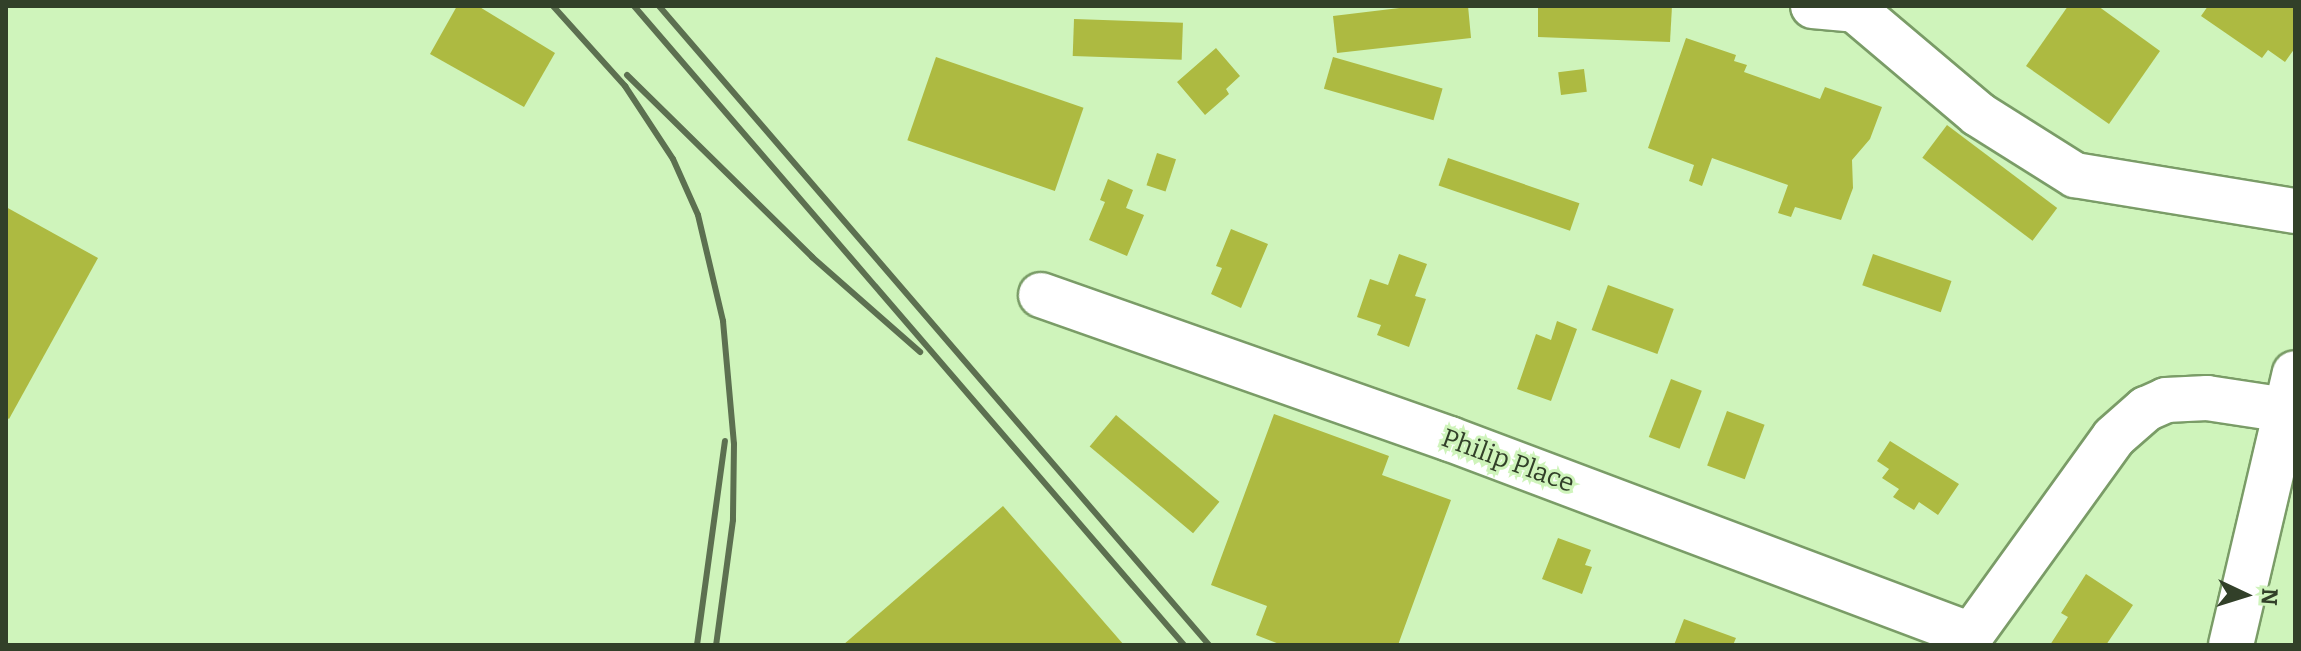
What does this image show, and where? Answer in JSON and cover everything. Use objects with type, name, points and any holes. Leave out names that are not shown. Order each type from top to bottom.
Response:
[{"type":"street","points":[[1813,6],[1855,10],[1978,114],[2075,175],[2295,211]]},
{"type":"street","name":"Philip Place","points":[[1041,295],[1450,439],[1967,640]]},
{"type":"street","points":[[1967,640],[2100,455],[2119,432],[2146,409],[2166,400],[2291,392],[2231,645]]},
{"type":"building","points":[[457,6],[478,6],[555,53],[524,107],[430,54]]},
{"type":"building","points":[[1416,6],[1468,6],[1471,38],[1337,53],[1333,16]]},
{"type":"building","points":[[1538,6],[1672,6],[1670,42],[1538,37]]},
{"type":"building","points":[[2068,6],[2098,6],[2160,51],[2109,124],[2026,66]]},
{"type":"building","points":[[2208,6],[2295,6],[2295,48],[2285,62],[2268,50],[2262,58],[2201,16]]},
{"type":"building","points":[[1074,19],[1183,23],[1182,60],[1073,56]]},
{"type":"building","points":[[1686,38],[1736,55],[1734,61],[1747,65],[1744,72],[1820,99],[1825,87],[1882,107],[1870,139],[1852,160],[1853,188],[1841,220],[1795,207],[1791,217],[1778,213],[1788,185],[1712,158],[1702,186],[1689,181],[1694,165],[1648,148]]},
{"type":"building","points":[[1216,48],[1240,76],[1226,89],[1229,94],[1205,115],[1177,82]]},
{"type":"building","points":[[936,57],[1084,108],[1055,191],[907,140]]},
{"type":"building","points":[[1333,57],[1443,88],[1433,120],[1324,89]]},
{"type":"building","points":[[1584,69],[1587,92],[1561,95],[1558,72]]},
{"type":"building","points":[[1947,125],[2057,208],[2033,241],[1922,158]]},
{"type":"building","points":[[1157,153],[1176,159],[1166,192],[1146,185]]},
{"type":"building","points":[[1448,158],[1579,203],[1570,231],[1439,185]]},
{"type":"building","points":[[1108,179],[1133,190],[1126,208],[1144,215],[1127,256],[1089,240],[1105,202],[1100,200]]},
{"type":"building","points":[[6,207],[98,258],[9,419],[6,417]]},
{"type":"building","points":[[1231,229],[1268,244],[1241,308],[1211,294],[1222,268],[1216,266]]},
{"type":"building","points":[[1399,254],[1427,264],[1415,296],[1426,299],[1409,347],[1377,335],[1381,325],[1357,317],[1370,279],[1388,285]]},
{"type":"building","points":[[1873,254],[1951,281],[1941,312],[1862,285]]},
{"type":"building","points":[[1608,285],[1674,309],[1657,354],[1592,330]]},
{"type":"building","points":[[1557,321],[1577,329],[1551,401],[1517,389],[1536,334],[1551,340]]},
{"type":"building","points":[[1671,379],[1702,391],[1680,449],[1649,437]]},
{"type":"building","points":[[1727,411],[1765,425],[1745,479],[1707,466]]},
{"type":"building","points":[[1274,414],[1389,456],[1382,475],[1451,500],[1398,645],[1282,645],[1256,635],[1267,606],[1211,585]]},
{"type":"building","points":[[1116,415],[1219,502],[1193,533],[1090,446]]},
{"type":"building","points":[[1890,441],[1959,484],[1938,515],[1919,502],[1914,510],[1893,497],[1899,489],[1882,478],[1889,469],[1877,461]]},
{"type":"building","points":[[1003,506],[1124,645],[843,645]]},
{"type":"building","points":[[1558,538],[1591,550],[1585,565],[1592,567],[1582,594],[1542,579]]},
{"type":"building","points":[[2086,574],[2133,605],[2106,645],[2050,645],[2068,617],[2061,613]]},
{"type":"building","points":[[1684,619],[1736,638],[1733,645],[1674,645]]},
{"type":"railway","points":[[553,6],[625,86],[673,159],[698,215],[723,321],[734,444],[733,520],[716,645]]},
{"type":"railway","points":[[634,6],[1184,645]]},
{"type":"railway","points":[[659,6],[1209,645]]},
{"type":"railway","points":[[627,75],[812,257],[920,352]]},
{"type":"railway","points":[[697,645],[725,441]]}]
